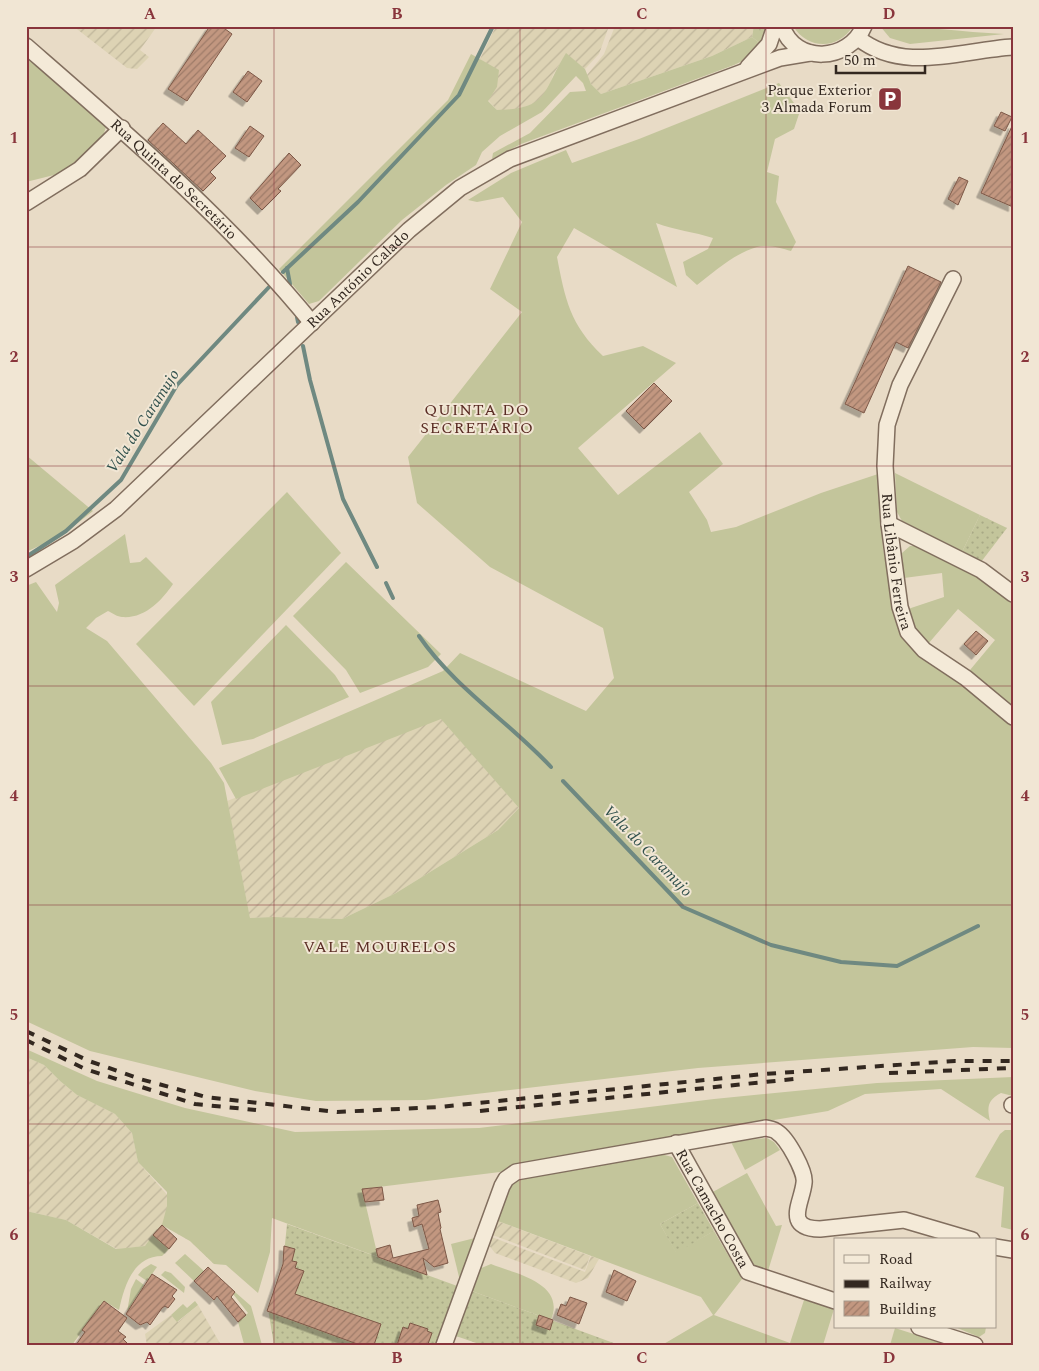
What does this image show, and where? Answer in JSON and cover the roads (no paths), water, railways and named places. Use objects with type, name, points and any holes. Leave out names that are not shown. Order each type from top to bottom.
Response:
[{"type":"street","name":"Rua António Calado","points":[[743,72],[769,44],[775,26]]},
{"type":"street","points":[[782,26],[792,42],[810,53]]},
{"type":"street","name":"Rua António Calado","points":[[26,569],[73,541],[116,509],[409,230],[460,188],[510,159],[780,58],[810,53],[827,55],[841,51],[861,32]]},
{"type":"street","points":[[861,32],[868,46],[882,53],[911,58],[1013,48]]},
{"type":"street","name":"Rua Quinta do Secretário","points":[[26,46],[122,128],[276,280],[312,323]]},
{"type":"street","points":[[26,203],[80,169],[122,128]]},
{"type":"street","name":"Rua Libânio Ferreira","points":[[953,279],[911,362],[892,407],[885,441],[889,524],[900,607],[908,632],[924,650],[966,678],[1013,717]]},
{"type":"street","points":[[889,524],[981,570],[1013,594]]},
{"type":"street","points":[[444,1345],[502,1186],[511,1174],[751,1129],[766,1128],[776,1130],[787,1142],[804,1176],[797,1212],[798,1219],[810,1229],[904,1220],[965,1238]]},
{"type":"street","name":"Rua Camacho Costa","points":[[676,1143],[748,1272],[834,1301]]},
{"type":"street","points":[[996,1247],[1013,1250]]},
{"type":"street","points":[[922,1328],[975,1345]]},
{"type":"waterway","name":"Vala do Caramujo","points":[[283,272],[358,202],[459,95],[493,26]]},
{"type":"waterway","name":"Vala do Caramujo","points":[[287,268],[290,284]]},
{"type":"waterway","name":"Vala do Caramujo","points":[[26,557],[66,531],[121,480],[177,385],[270,286]]},
{"type":"waterway","name":"Vala do Caramujo","points":[[297,317],[298,322]]},
{"type":"waterway","name":"Vala do Caramujo","points":[[303,346],[310,380],[343,499],[377,567]]},
{"type":"waterway","name":"Vala do Caramujo","points":[[386,583],[393,598]]},
{"type":"waterway","name":"Vala do Caramujo","points":[[419,636],[448,672],[551,767]]},
{"type":"waterway","name":"Vala do Caramujo","points":[[563,781],[683,907],[771,945],[841,962],[897,966],[978,926]]},
{"type":"railway","points":[[26,1031],[89,1061],[140,1079],[206,1097],[337,1112],[439,1107],[764,1074],[955,1061],[1013,1061]]},
{"type":"railway","points":[[26,1040],[85,1069],[195,1104],[256,1110]]},
{"type":"railway","points":[[889,1073],[1011,1068]]},
{"type":"railway","points":[[480,1111],[794,1079]]},
{"type":"place","name":"Parque Exterior 3 Almada Forum","points":[[890,99]]},
{"type":"district","name":"QUINTA DO SECRETÁRIO","points":[[477,419]]},
{"type":"district","name":"VALE MOURELOS","points":[[380,947]]}]
